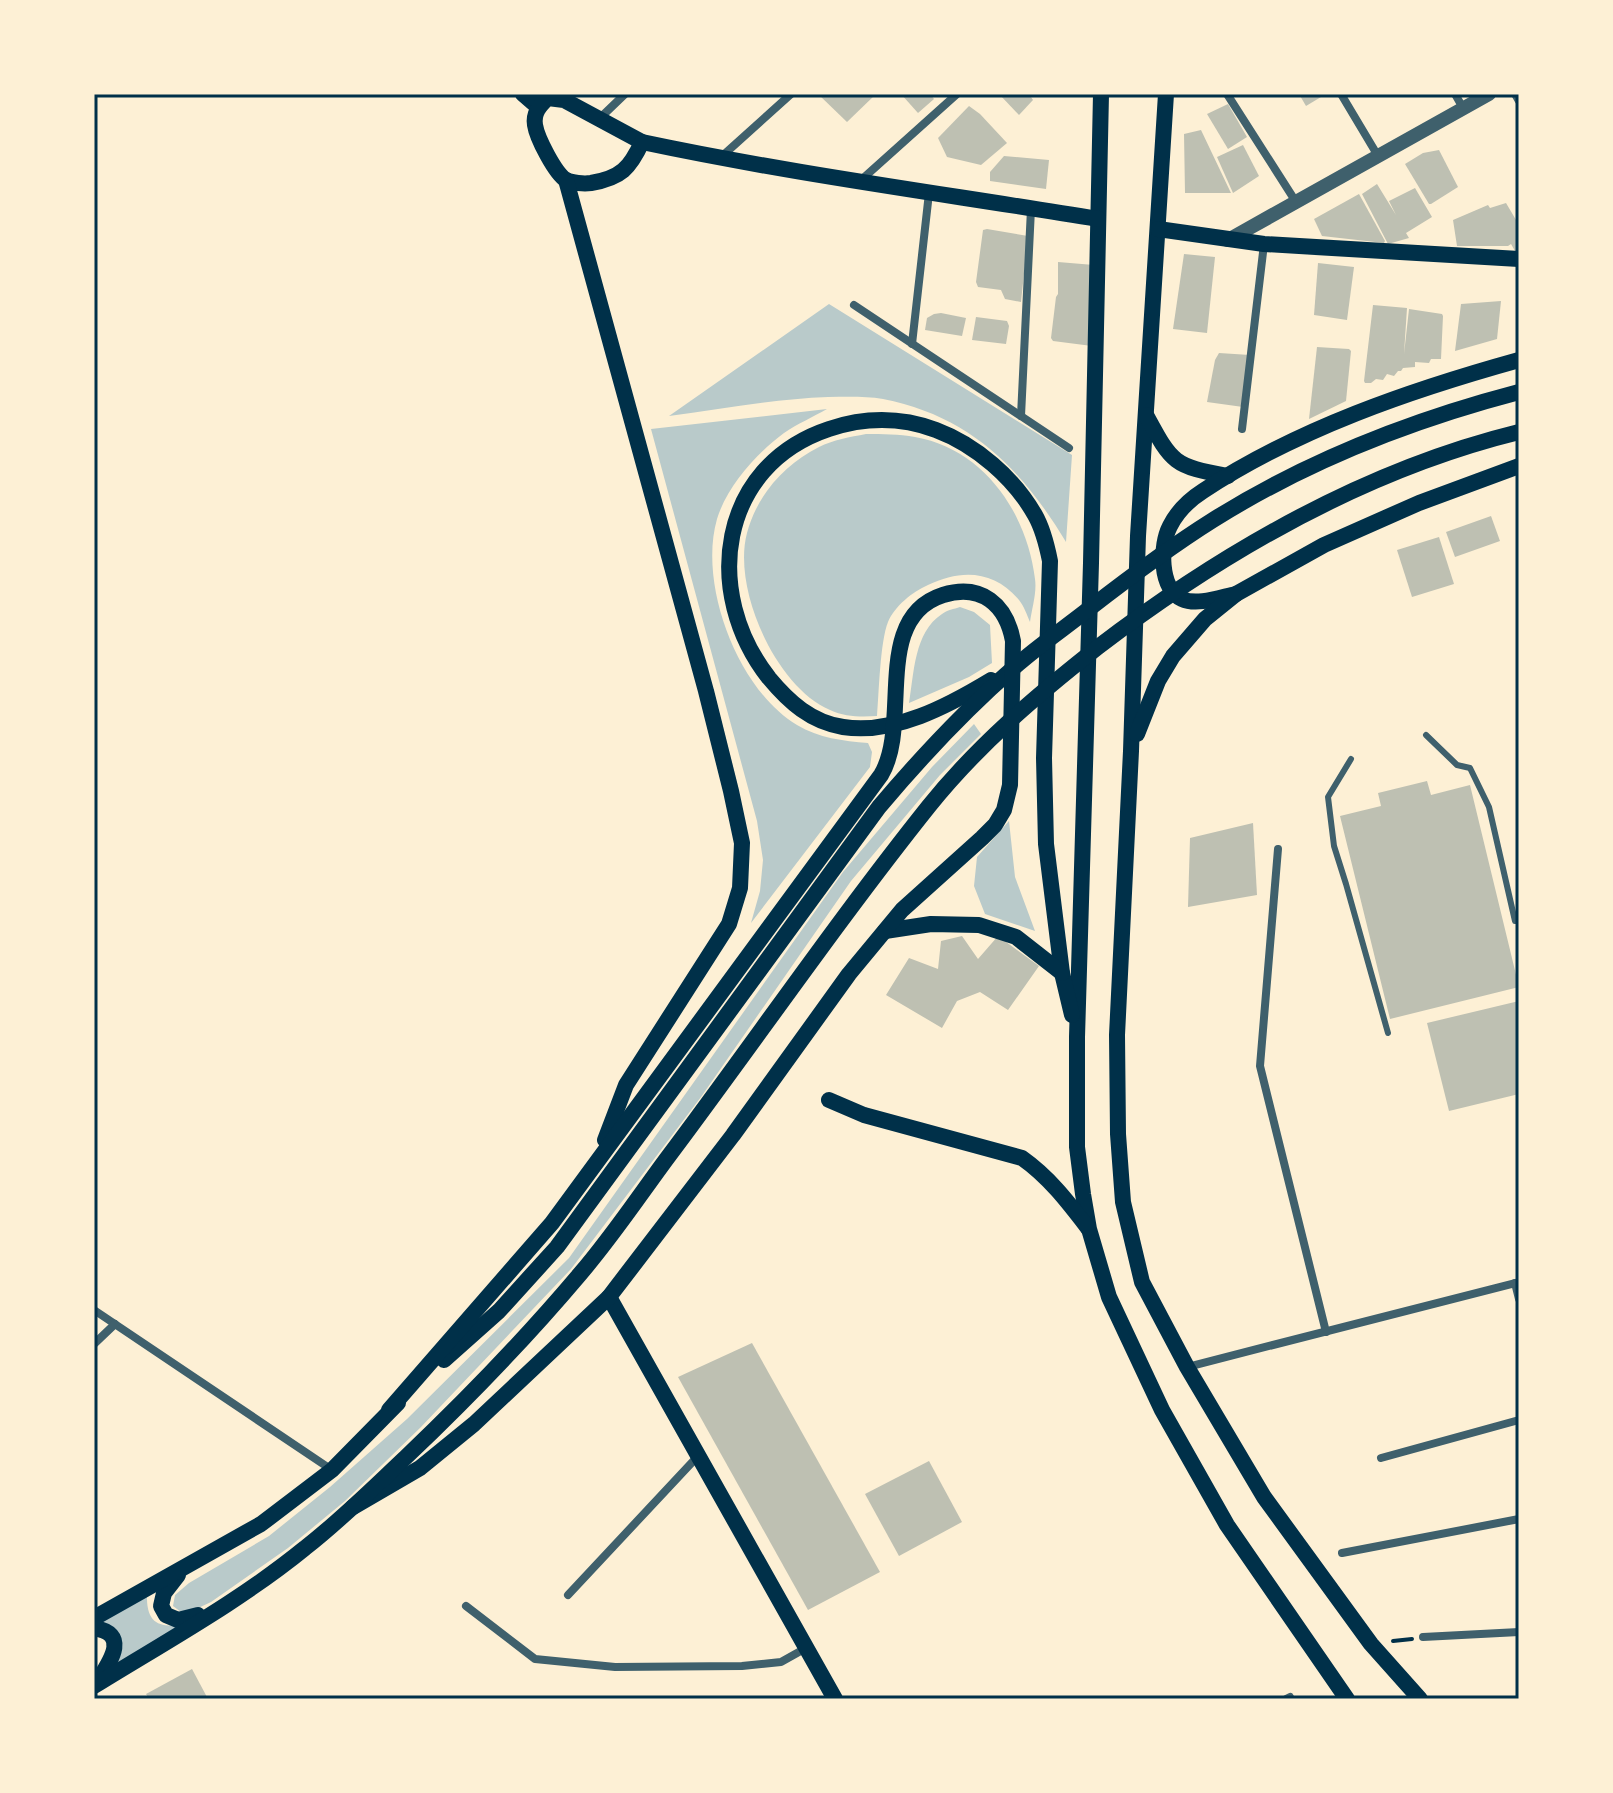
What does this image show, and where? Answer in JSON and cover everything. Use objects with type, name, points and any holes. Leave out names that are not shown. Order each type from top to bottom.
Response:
[{"type":"main road","points":[[523,94],[538,107]]},
{"type":"main road","points":[[1101,94],[1077,1037],[1077,1147],[1083,1194],[1089,1229],[1109,1297],[1162,1410],[1227,1525],[1347,1699]]},
{"type":"main road","points":[[1166,94],[1138,536],[1117,1035],[1118,1134],[1123,1202],[1142,1282],[1187,1367],[1264,1497],[1371,1644],[1416,1696]]},
{"type":"main road","points":[[597,1159],[626,1085],[729,924],[740,888],[742,843],[706,691],[566,180],[548,159],[534,123],[538,107],[548,98],[564,100],[642,142],[720,158],[858,183],[1098,219]]},
{"type":"main road","points":[[566,180],[585,184],[620,174],[633,161],[642,142]]},
{"type":"main road","points":[[1158,229],[1264,244],[1519,259]]},
{"type":"main road","points":[[1236,594],[1200,601],[1182,598],[1168,585],[1163,563],[1168,530],[1187,503],[1200,492],[1344,418],[1448,380],[1519,360]]},
{"type":"main road","points":[[389,1410],[499,1311],[557,1247],[879,807],[949,729],[1019,663],[1149,562],[1214,519],[1282,480],[1348,449],[1441,415],[1519,392]]},
{"type":"main road","points":[[1146,415],[1166,451],[1177,462],[1195,470],[1228,476]]},
{"type":"main road","points":[[1019,663],[944,706],[879,727],[841,727],[816,719],[798,708],[760,667],[744,639],[733,602],[728,569],[732,530],[756,482],[792,446],[818,433],[850,422],[882,419],[917,422],[956,437],[981,455],[1005,475],[1036,517],[1050,561],[1044,758],[1046,844],[1062,973],[1077,1037]]},
{"type":"main road","points":[[94,1686],[220,1608],[303,1550],[460,1405],[583,1271],[800,975],[931,804],[989,739],[1065,673],[1153,605],[1241,549],[1308,511],[1368,483],[1429,458],[1519,432]]},
{"type":"main road","points":[[1131,751],[1148,702],[1173,656],[1205,619],[1236,594],[1324,545],[1419,503],[1519,466]]},
{"type":"main road","points":[[94,1618],[261,1524],[332,1470],[389,1410],[552,1223],[881,775],[890,755],[902,638],[912,618],[927,602],[954,592],[977,593],[996,604],[1011,627],[1013,641],[1010,785],[1004,810],[995,825],[902,910],[849,974],[733,1135],[609,1297],[474,1424],[420,1468],[353,1507]]},
{"type":"main road","points":[[885,931],[931,924],[979,925],[1016,937],[1062,973]]},
{"type":"main road","points":[[829,1100],[864,1115],[1022,1158],[1058,1189],[1089,1229]]},
{"type":"main road","points":[[609,1297],[835,1699]]},
{"type":"main road","points":[[184,1568],[164,1593],[161,1606],[166,1615],[178,1620],[220,1608]]},
{"type":"main road","points":[[94,1628],[105,1630],[113,1638],[115,1646],[113,1655],[94,1686]]},
{"type":"street","points":[[599,120],[625,94]]},
{"type":"street","points":[[720,158],[791,94]]},
{"type":"street","points":[[858,183],[957,94]]},
{"type":"street","points":[[1227,94],[1296,202]]},
{"type":"street","points":[[1341,94],[1378,156]]},
{"type":"street","points":[[1455,94],[1463,108]]},
{"type":"street","points":[[1228,240],[1489,94]]},
{"type":"street","points":[[1515,94],[1519,101]]},
{"type":"street","points":[[912,344],[929,193]]},
{"type":"street","points":[[1021,416],[1031,208]]},
{"type":"street","points":[[1242,429],[1264,244]]},
{"type":"street","points":[[854,305],[1069,448]]},
{"type":"street","points":[[1278,849],[1260,1066],[1326,1332]]},
{"type":"street","points":[[1187,1367],[1517,1282],[1519,1299]]},
{"type":"street","points":[[94,1310],[332,1470]]},
{"type":"street","points":[[94,1344],[115,1324]]},
{"type":"street","points":[[1381,1458],[1519,1420]]},
{"type":"street","points":[[568,1595],[698,1456]]},
{"type":"street","points":[[1342,1553],[1519,1519]]},
{"type":"street","points":[[466,1606],[535,1659],[615,1667],[742,1666],[781,1662],[806,1648]]},
{"type":"street","points":[[1423,1637],[1519,1632]]},
{"type":"lane","points":[[1426,735],[1457,765],[1470,768],[1489,807],[1515,921]]},
{"type":"lane","points":[[1351,759],[1328,797],[1334,846],[1388,1033]]},
{"type":"path","points":[[1371,1644],[1423,1637]]},
{"type":"shaded area","points":[[829,304],[1072,455],[1066,542],[1031,491],[991,450],[968,432],[914,407],[876,398],[828,397],[669,416]]},
{"type":"shaded area","points":[[827,409],[774,441],[735,483],[717,519],[713,574],[718,604],[728,634],[757,687],[776,709],[797,725],[831,738],[868,743],[872,752],[870,767],[751,923],[760,891],[763,860],[757,821],[651,429]]},
{"type":"shaded area","points":[[866,434],[909,436],[940,444],[962,455],[981,470],[1012,508],[1023,531],[1035,579],[1030,622],[1021,602],[1009,590],[976,575],[940,580],[910,596],[895,610],[885,631],[877,716],[847,715],[830,710],[810,698],[792,681],[776,659],[752,608],[744,556],[747,533],[758,506],[783,472],[819,447]]},
{"type":"shaded area","points":[[960,607],[974,612],[990,625],[992,663],[969,677],[909,703],[917,654],[926,631],[942,614]]},
{"type":"shaded area","points":[[974,724],[981,734],[940,775],[851,881],[701,1097],[571,1269],[421,1427],[345,1501],[288,1548],[211,1602],[181,1612],[173,1606],[175,1595],[189,1583],[269,1536],[330,1487],[407,1419],[569,1258],[843,872],[932,767]]},
{"type":"shaded area","points":[[1009,821],[1015,877],[1035,931],[985,914],[974,886],[977,857]]},
{"type":"shaded area","points":[[147,1594],[152,1619],[170,1626],[188,1624],[116,1665],[122,1646],[119,1638],[94,1623]]},
{"type":"building","points":[[818,94],[876,94],[847,122]]},
{"type":"building","points":[[901,94],[930,94],[934,99],[918,113]]},
{"type":"building","points":[[999,94],[1029,94],[1033,100],[1019,115]]},
{"type":"building","points":[[1299,94],[1326,94],[1306,106]]},
{"type":"building","points":[[1228,104],[1247,137],[1228,149],[1207,114]]},
{"type":"building","points":[[969,106],[1007,143],[981,165],[947,157],[938,138]]},
{"type":"building","points":[[1201,130],[1231,193],[1185,193],[1184,134]]},
{"type":"building","points":[[1243,145],[1259,176],[1233,193],[1217,157]]},
{"type":"building","points":[[1439,150],[1458,187],[1429,204],[1405,164],[1423,153]]},
{"type":"building","points":[[1004,156],[1049,160],[1046,189],[990,181],[990,172]]},
{"type":"building","points":[[1377,184],[1396,215],[1389,201],[1415,188],[1432,217],[1406,233],[1409,238],[1388,244],[1362,194]]},
{"type":"building","points":[[1359,194],[1384,243],[1322,236],[1314,219]]},
{"type":"building","points":[[1506,203],[1519,225],[1519,251],[1515,251],[1511,244],[1457,246],[1453,220],[1488,205],[1490,208]]},
{"type":"building","points":[[983,230],[1028,236],[1021,302],[1005,299],[1001,290],[978,287],[976,282]]},
{"type":"building","points":[[1184,254],[1215,257],[1207,333],[1173,329]]},
{"type":"building","points":[[1058,262],[1094,265],[1092,346],[1053,341],[1051,338],[1058,294]]},
{"type":"building","points":[[1318,263],[1354,267],[1347,320],[1314,315]]},
{"type":"building","points":[[1501,301],[1497,339],[1455,351],[1461,304]]},
{"type":"building","points":[[1373,305],[1407,308],[1404,354],[1409,309],[1442,314],[1441,359],[1431,359],[1429,363],[1415,362],[1415,367],[1403,368],[1394,376],[1387,374],[1383,380],[1365,383]]},
{"type":"building","points":[[941,313],[966,318],[962,336],[925,330],[927,318]]},
{"type":"building","points":[[976,317],[1007,321],[1006,344],[972,340]]},
{"type":"building","points":[[1317,347],[1351,351],[1346,401],[1309,419]]},
{"type":"building","points":[[1219,353],[1250,355],[1243,407],[1207,402]]},
{"type":"building","points":[[1491,516],[1500,541],[1455,557],[1446,532]]},
{"type":"building","points":[[1439,537],[1454,584],[1412,597],[1397,550]]},
{"type":"building","points":[[1427,781],[1431,795],[1470,785],[1519,987],[1390,1019],[1340,816],[1381,806],[1378,793]]},
{"type":"building","points":[[1253,823],[1257,895],[1188,907],[1190,838]]},
{"type":"building","points":[[962,936],[978,959],[998,936],[1039,966],[1008,1010],[980,992],[957,1001],[942,1028],[886,995],[909,958],[938,969],[941,941]]},
{"type":"building","points":[[1519,1001],[1519,1094],[1449,1111],[1427,1023]]},
{"type":"building","points":[[752,1343],[880,1572],[808,1610],[678,1377]]},
{"type":"building","points":[[929,1461],[962,1522],[899,1556],[865,1494]]},
{"type":"building","points":[[192,1669],[208,1699],[149,1699],[146,1694]]}]
